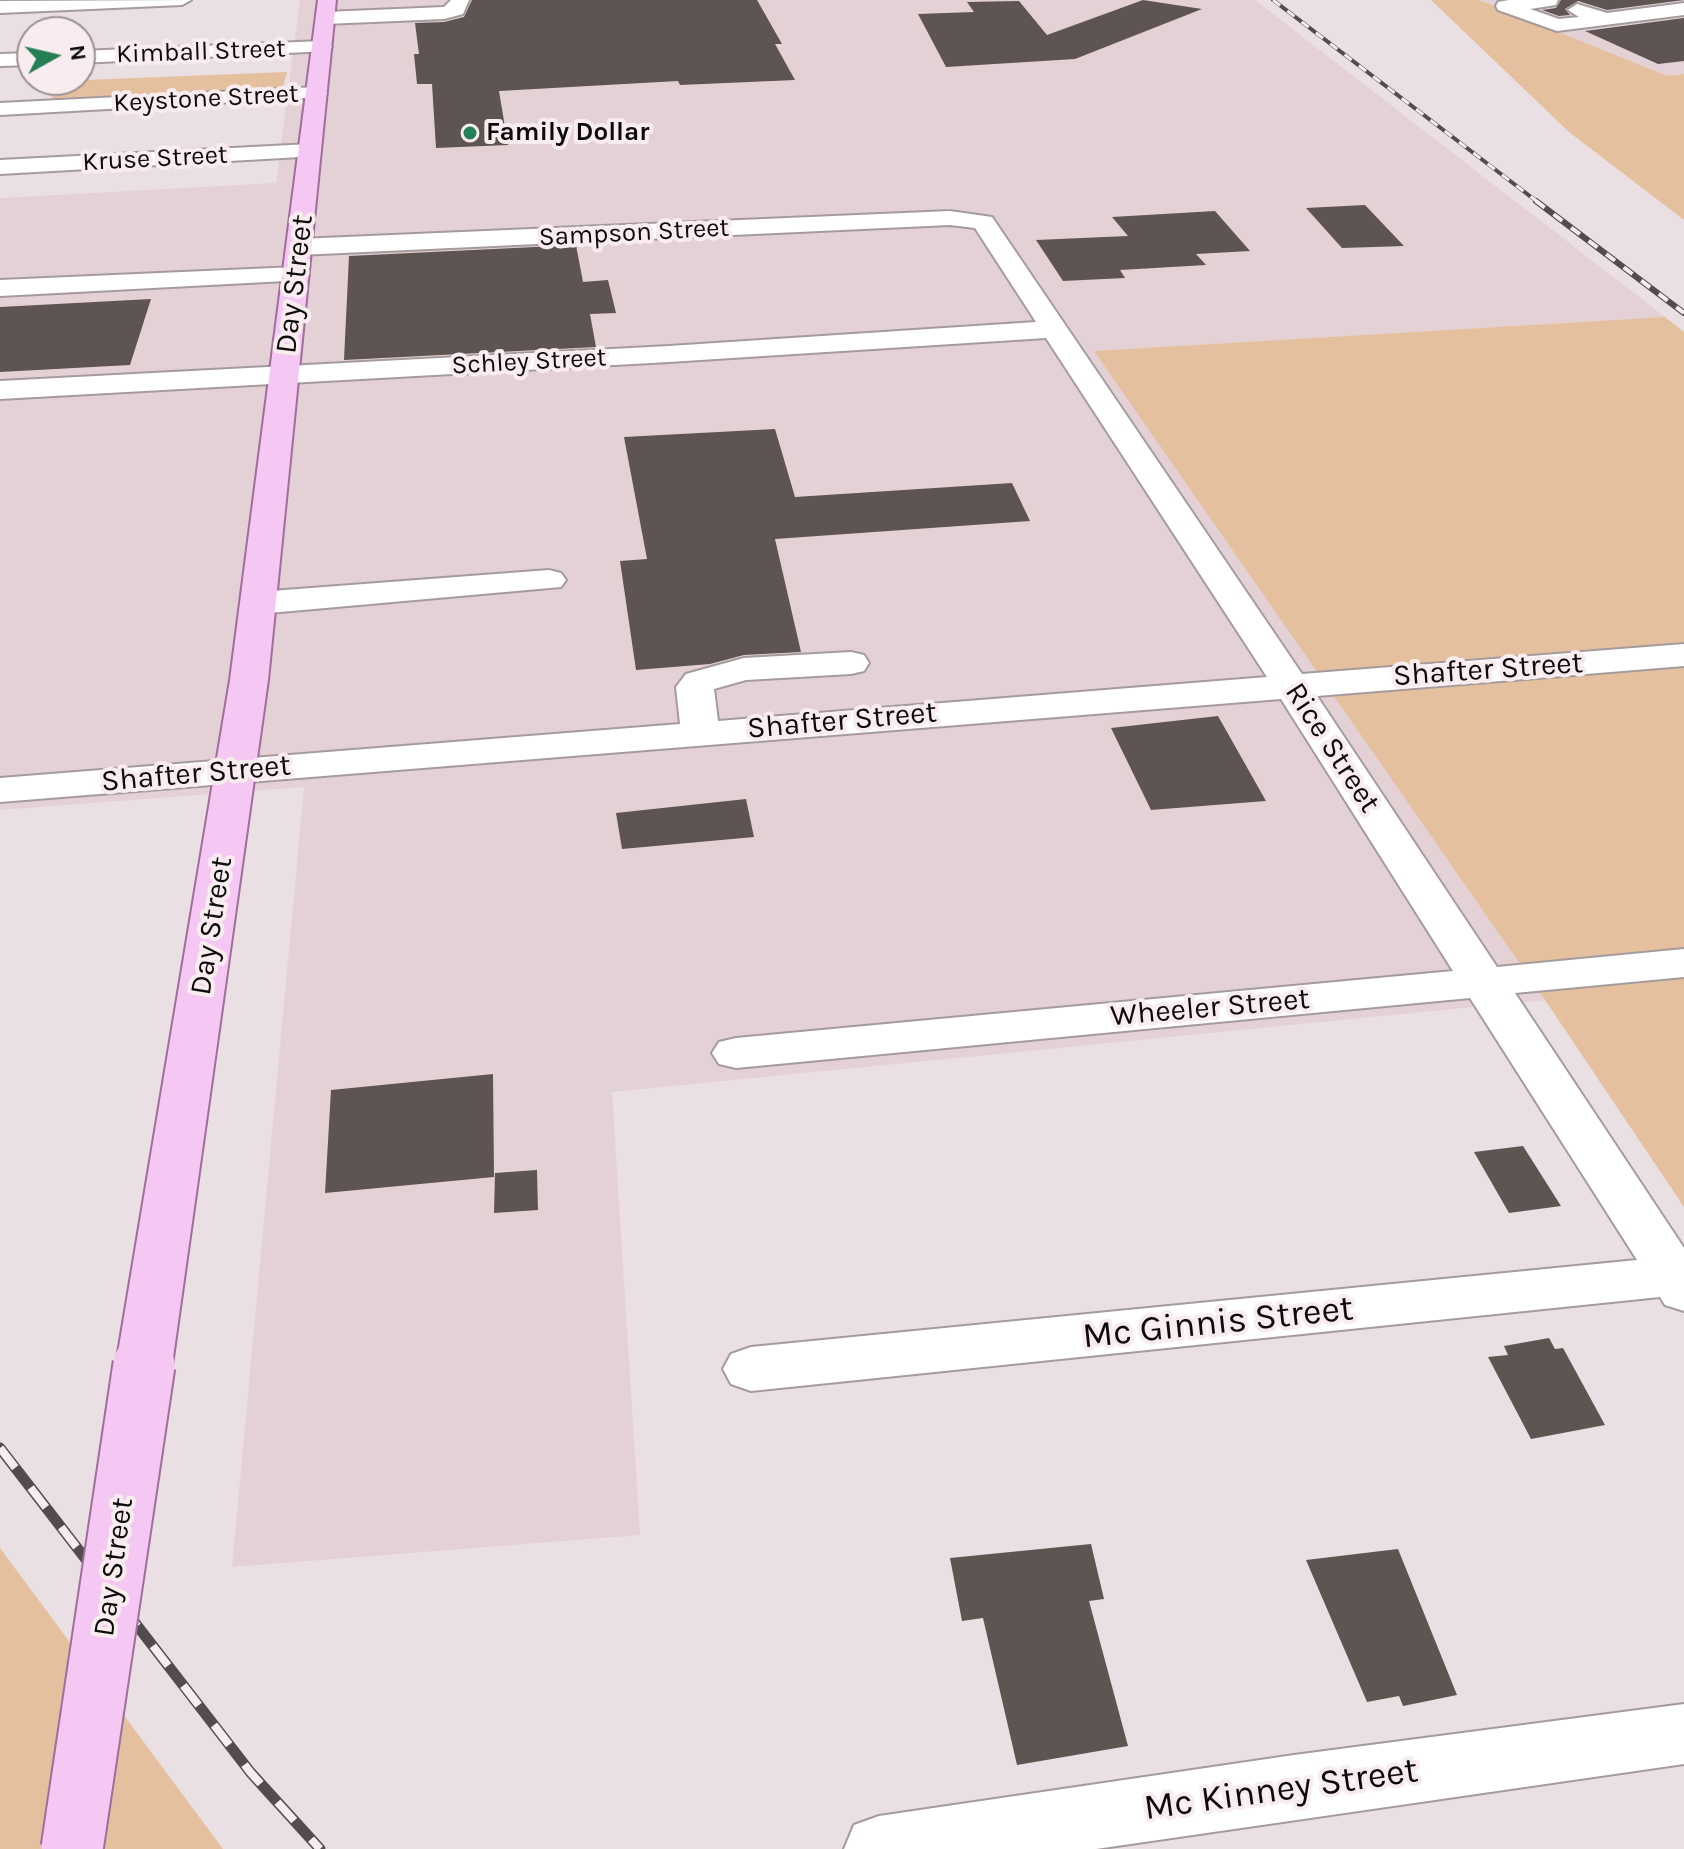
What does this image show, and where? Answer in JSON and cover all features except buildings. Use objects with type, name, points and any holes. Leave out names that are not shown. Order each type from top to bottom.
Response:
[{"type":"main road","name":"Day Street","points":[[72,1849],[236,771],[326,9]]},
{"type":"street","points":[[0,7],[182,0]]},
{"type":"street","points":[[379,5],[397,13],[435,12],[451,5],[450,0]]},
{"type":"street","points":[[326,9],[379,5],[444,13],[456,10],[460,0]]},
{"type":"street","points":[[1606,19],[1552,0],[1505,6],[1557,25],[1606,19],[1684,9]]},
{"type":"street","points":[[1576,10],[1654,0]]},
{"type":"street","name":"Kimball Street","points":[[96,56],[322,47]]},
{"type":"street","name":"Keystone Street","points":[[0,109],[317,93]]},
{"type":"street","name":"Kruse Street","points":[[0,167],[310,151]]},
{"type":"street","name":"Sampson Street","points":[[299,247],[969,218]]},
{"type":"street","name":"Rice Street","points":[[969,218],[983,222],[990,228],[1681,1280]]},
{"type":"street","points":[[0,288],[296,275]]},
{"type":"street","name":"Schley Street","points":[[0,390],[1057,329]]},
{"type":"street","points":[[258,603],[549,580]]},
{"type":"street","name":"Shafter Street","points":[[0,790],[1684,655]]},
{"type":"street","points":[[700,732],[695,687],[699,682],[744,669],[851,663]]},
{"type":"street","name":"Wheeler Street","points":[[736,1053],[1684,963]]},
{"type":"street","name":"Mc Ginnis Street","points":[[751,1369],[1681,1280]]},
{"type":"street","name":"Mc Kinney Street","points":[[879,1849],[1294,1787],[1684,1734]]},
{"type":"shaded area","points":[[300,0],[1255,0],[1665,317],[1095,351],[1545,1000],[612,1092],[640,1535],[232,1567],[304,787],[0,810],[0,198],[276,183]]},
{"type":"shaded area","points":[[1431,0],[1479,0],[1668,76],[1684,74],[1684,220],[1569,132]]},
{"type":"shaded area","points":[[1479,0],[1684,0],[1684,74],[1668,76]]},
{"type":"shaded area","points":[[287,72],[282,91],[49,103],[52,96],[96,96],[96,80]]},
{"type":"shaded area","points":[[1665,317],[1684,332],[1684,1207],[1545,1000],[1094,351]]},
{"type":"shaded area","points":[[0,1548],[223,1849],[0,1849]]},
{"type":"railway","points":[[1273,0],[1539,203]]},
{"type":"railway","points":[[1536,201],[1684,313]]},
{"type":"railway","points":[[0,1448],[251,1773],[320,1849]]},
{"type":"place","name":"Family Dollar","points":[[470,133]]}]
